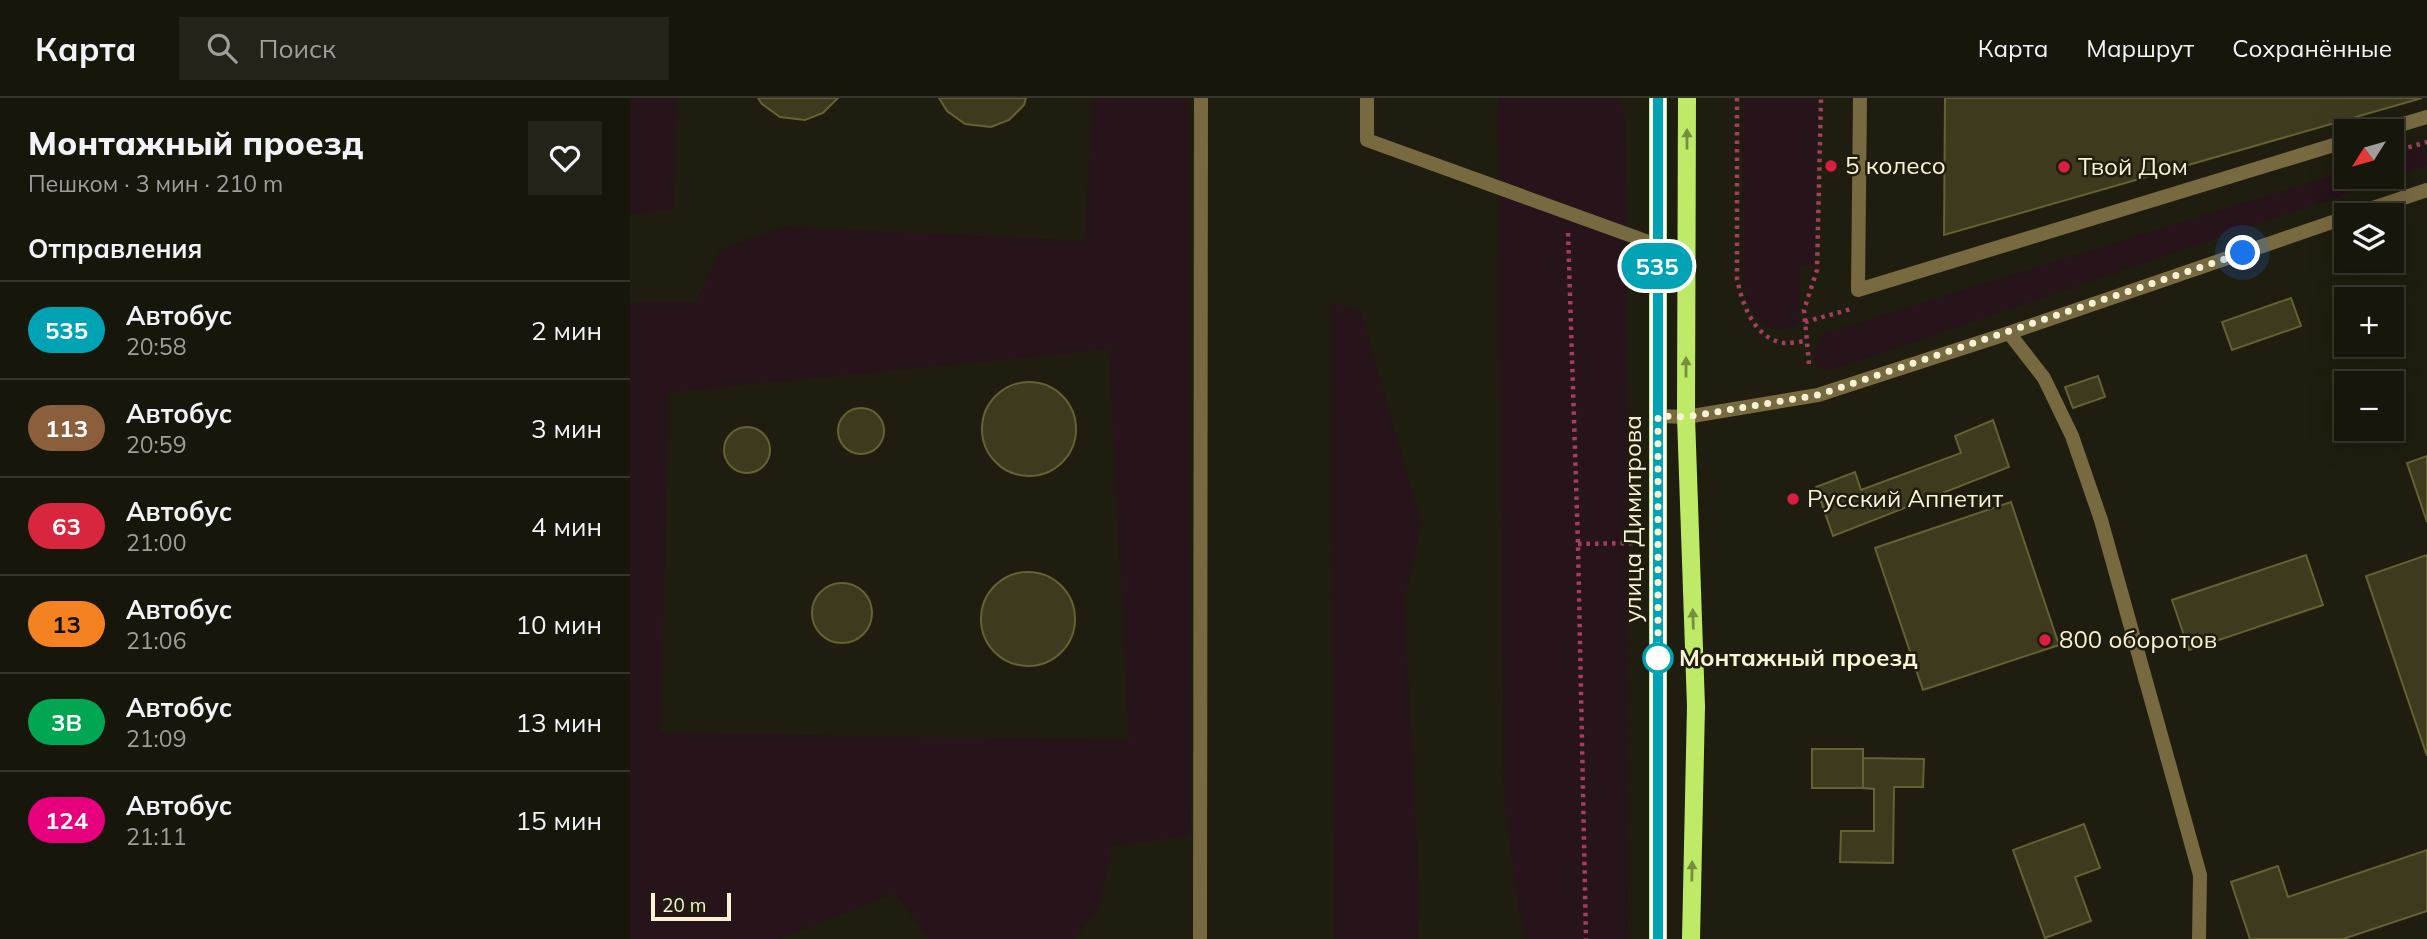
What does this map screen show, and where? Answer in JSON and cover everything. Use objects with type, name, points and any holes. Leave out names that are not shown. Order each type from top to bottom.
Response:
[{"type":"main road","name":"улица Димитрова","points":[[1658,98],[1658,939]]},
{"type":"main road","points":[[1687,98],[1686,417],[1696,706],[1691,939]]},
{"type":"street","points":[[1200,939],[1201,98]]},
{"type":"street","points":[[1367,98],[1367,140],[1657,245]]},
{"type":"street","points":[[1860,98],[1858,290],[2334,145]]},
{"type":"street","points":[[2404,124],[2427,117]]},
{"type":"street","points":[[2388,203],[2427,190]]},
{"type":"street","points":[[1658,416],[1686,417],[1818,395],[2009,333],[2334,221]]},
{"type":"street","points":[[2009,333],[2044,378],[2072,436],[2101,520],[2200,875],[2199,939]]},
{"type":"path","points":[[1737,98],[1737,278],[1742,301],[1750,318],[1768,336],[1783,343],[1807,341]]},
{"type":"path","points":[[1809,363],[1804,310],[1817,270],[1821,98]]},
{"type":"path","points":[[2404,149],[2427,142]]},
{"type":"path","points":[[1567,212],[1578,544],[1586,939]]},
{"type":"path","points":[[1578,544],[1646,543]]},
{"type":"shaded area","points":[[630,98],[676,98],[674,208],[630,214]]},
{"type":"shaded area","points":[[1092,98],[1188,98],[1190,835],[1112,846],[1099,908],[1074,939],[929,939],[895,893],[780,939],[630,939],[630,303],[696,302],[721,249],[784,227],[1085,241]],"holes":[[[1109,349],[1129,740],[660,733],[669,392]]]},
{"type":"shaded area","points":[[1498,98],[1617,98],[1624,110],[1627,192],[1628,939],[1524,939],[1504,805]]},
{"type":"shaded area","points":[[1742,98],[1818,98],[1814,266],[1800,266],[1799,323],[1781,329],[1767,327],[1755,316],[1743,281]]},
{"type":"shaded area","points":[[2427,146],[2427,166],[2404,174],[2404,153]]},
{"type":"shaded area","points":[[2334,175],[2334,189],[2360,189],[1831,370],[1818,368],[1813,354],[1822,334]]},
{"type":"shaded area","points":[[1331,303],[1361,311],[1421,524],[1404,601],[1419,892],[1418,939],[1334,939]]},
{"type":"building","points":[[758,98],[838,98],[823,113],[805,120],[780,117]]},
{"type":"building","points":[[939,98],[1026,98],[1024,105],[1009,120],[991,127],[965,124],[947,111]]},
{"type":"building","name":"Твой Дом","points":[[1945,98],[2422,98],[2349,119],[2334,119],[2334,123],[1944,235]]},
{"type":"building","points":[[2291,298],[2301,326],[2232,350],[2222,322]]},
{"type":"building","points":[[2098,376],[2105,397],[2073,408],[2065,387]]},
{"type":"building","points":[[1029,382],[1047,385],[1062,396],[1073,411],[1076,429],[1073,447],[1062,462],[1047,473],[1029,476],[1011,473],[996,462],[985,447],[982,429],[985,411],[996,396],[1011,385]]},
{"type":"building","points":[[861,408],[877,415],[884,431],[877,447],[861,454],[845,447],[838,431],[845,415]]},
{"type":"building","points":[[1993,420],[2009,467],[1833,536],[1816,487],[1855,472],[1861,490],[1961,453],[1955,436]]},
{"type":"building","points":[[747,427],[763,434],[770,450],[763,466],[747,473],[731,466],[724,450],[731,434]]},
{"type":"building","points":[[2427,456],[2427,522],[2407,463]]},
{"type":"building","points":[[2011,502],[2059,645],[1923,690],[1875,548]]},
{"type":"building","points":[[2306,555],[2323,605],[2189,650],[2172,600]]},
{"type":"building","points":[[2427,555],[2427,756],[2366,576]]},
{"type":"building","points":[[1028,572],[1046,575],[1061,586],[1072,601],[1075,619],[1072,637],[1061,652],[1046,663],[1028,666],[1010,663],[995,652],[984,637],[981,619],[984,601],[995,586],[1010,575]]},
{"type":"building","points":[[836,583],[848,583],[867,596],[872,613],[870,625],[859,638],[848,643],[836,643],[817,630],[812,619],[812,607],[825,588]]},
{"type":"building","points":[[1812,749],[1863,749],[1863,788],[1812,788]]},
{"type":"building","points":[[1863,758],[1924,759],[1923,787],[1894,787],[1893,863],[1840,862],[1841,831],[1874,831],[1874,789],[1863,788]]},
{"type":"building","points":[[2084,824],[2100,868],[2075,877],[2091,921],[2045,938],[2013,850]]},
{"type":"building","points":[[2427,850],[2427,911],[2343,939],[2250,939],[2231,882],[2278,866],[2288,897]]},
{"type":"bus line","name":"535","points":[[1658,98],[1658,939]]},
{"type":"place","name":"5 колесо","points":[[1831,166]]},
{"type":"place","name":"Твой Дом","points":[[2064,167]]},
{"type":"place","name":"Русский Аппетит","points":[[1793,499]]},
{"type":"place","name":"800 оборотов","points":[[2045,640]]},
{"type":"place","name":"Монтажный проезд","points":[[1658,658]]},
{"type":"route","points":[[1658,658],[1658,416],[1686,417],[1818,395],[2243,253]]}]
